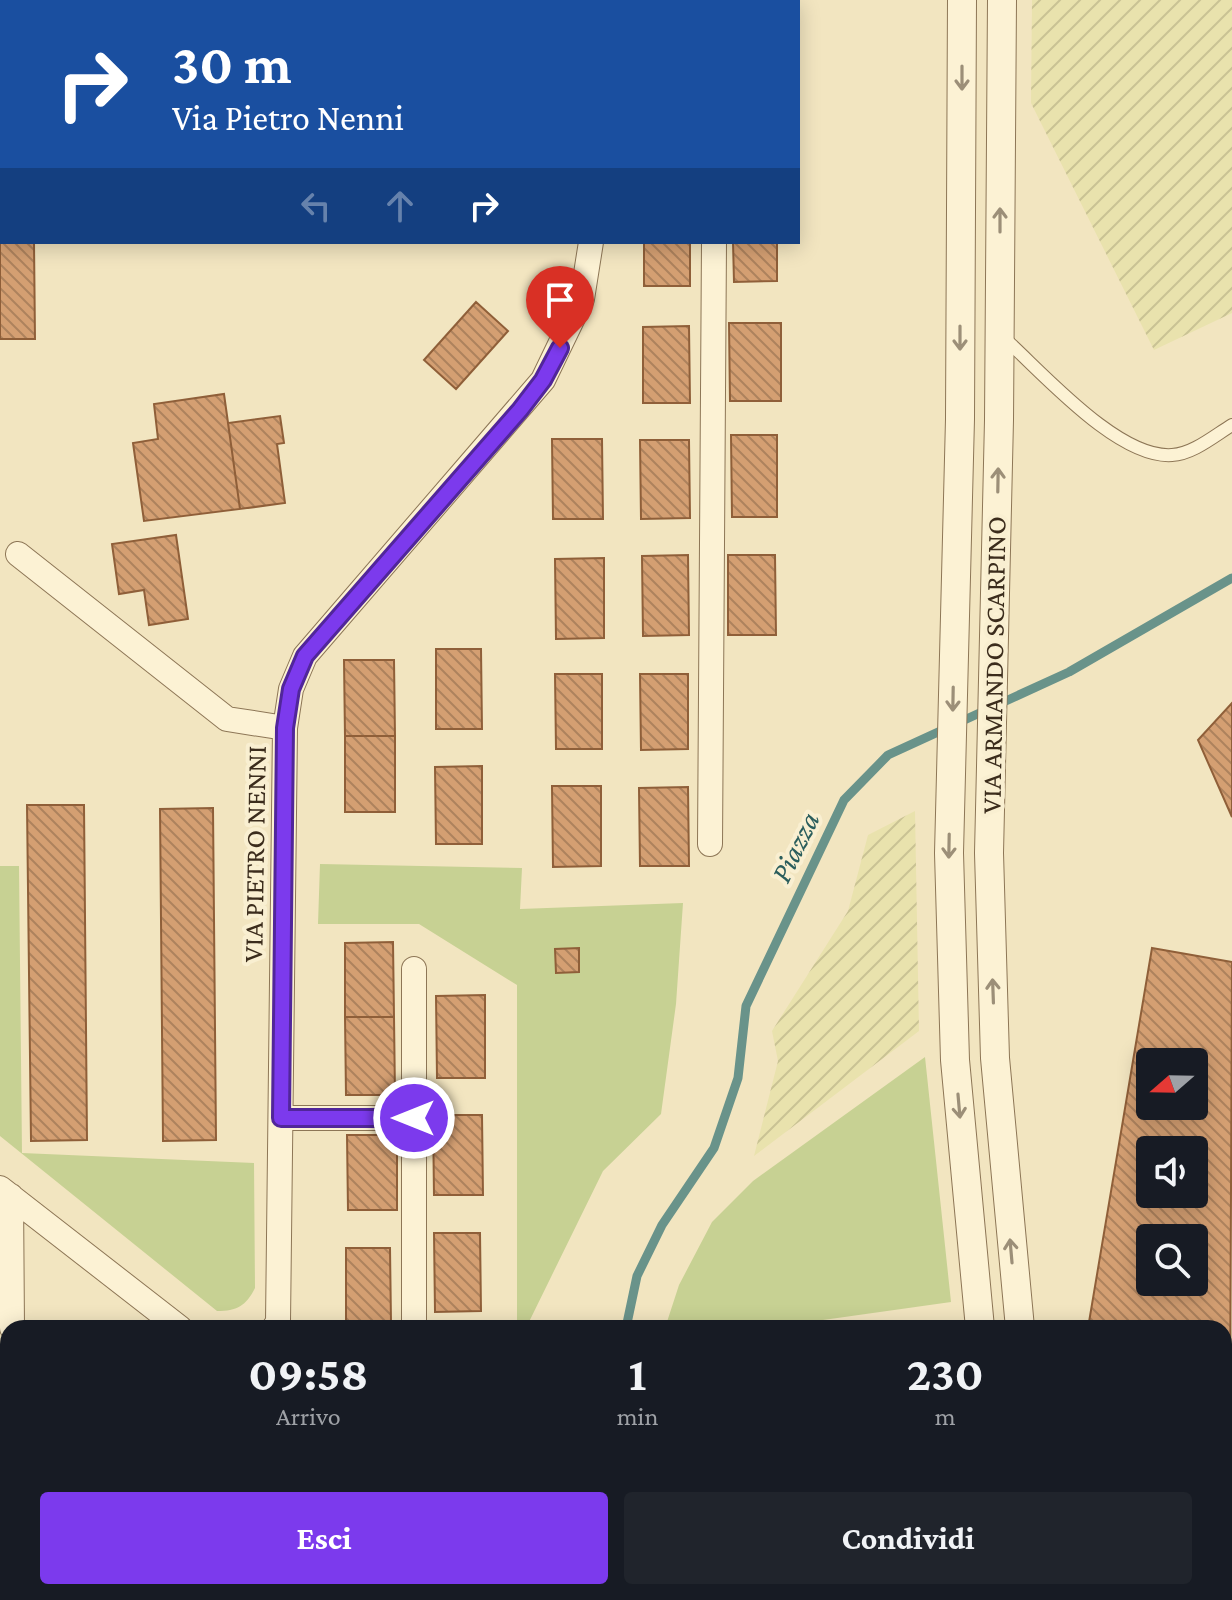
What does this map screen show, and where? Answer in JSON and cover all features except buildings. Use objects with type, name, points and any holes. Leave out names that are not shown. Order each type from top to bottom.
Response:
[{"type":"street","name":"VIA ARMANDO SCARPINO","points":[[962,0],[949,853],[955,1060],[979,1320]]},
{"type":"street","name":"VIA ARMANDO SCARPINO","points":[[1002,0],[1000,334],[989,853],[995,1058],[1019,1320]]},
{"type":"street","name":"VIA PIETRO NENNI","points":[[278,1320],[285,728],[291,689],[305,656],[543,380],[582,299],[591,244]]},
{"type":"street","points":[[710,844],[714,244]]},
{"type":"street","points":[[18,554],[227,719],[285,728]]},
{"type":"street","points":[[414,969],[414,1320]]},
{"type":"street","points":[[281,1118],[414,1118]]},
{"type":"street","points":[[5,1192],[12,1320]]},
{"type":"street","points":[[5,1192],[170,1320]]},
{"type":"lane","points":[[1000,334],[1090,416],[1126,443],[1171,455],[1186,452],[1232,425]]},
{"type":"shaded area","points":[[1032,0],[1232,0],[1232,313],[1154,350],[1031,103]]},
{"type":"shaded area","points":[[915,811],[919,1031],[754,1156],[778,1061],[772,1031],[848,911],[868,835]]},
{"type":"green space","points":[[320,864],[522,868],[520,909],[683,903],[676,1004],[661,1114],[603,1171],[530,1320],[517,1320],[517,985],[419,924],[318,924]]},
{"type":"green space","points":[[0,866],[19,866],[22,1153],[254,1163],[255,1288],[240,1306],[217,1311],[0,1136]]},
{"type":"green space","points":[[925,1057],[951,1302],[823,1320],[668,1320],[679,1285],[712,1222],[753,1181]]},
{"type":"waterway","name":"Piazza","points":[[628,1320],[637,1276],[662,1225],[714,1148],[738,1078],[746,1006],[844,800],[888,755],[1069,672],[1232,578]]},
{"type":"route","points":[[414,1118],[281,1118],[285,728],[291,689],[305,656],[520,410],[543,380],[560,348]]}]
